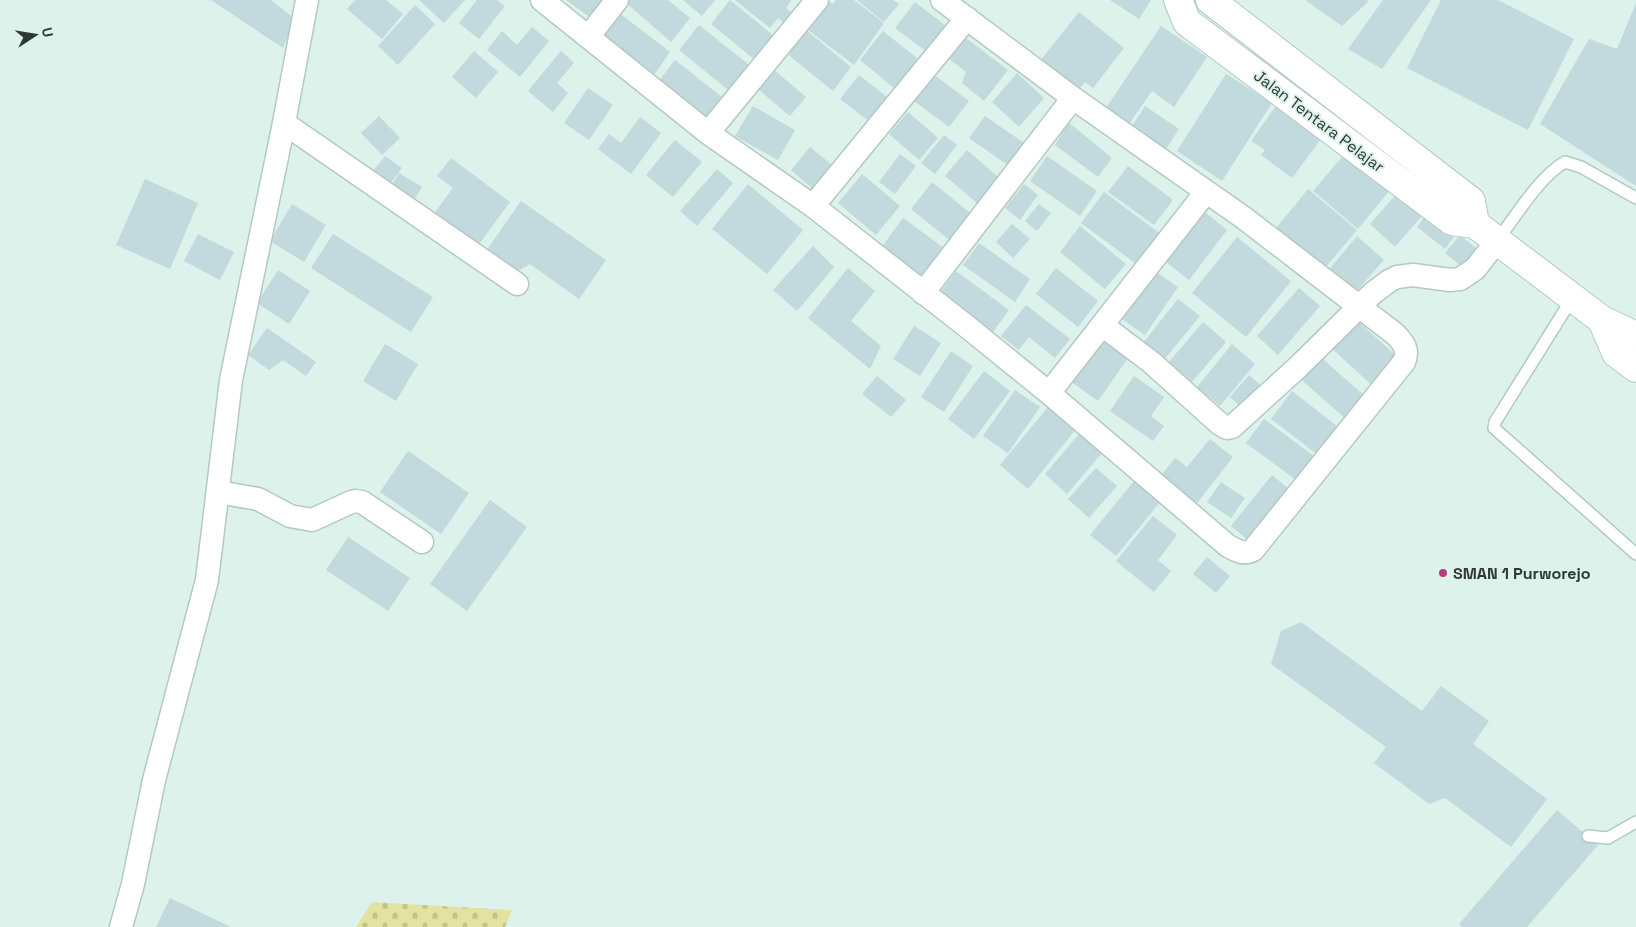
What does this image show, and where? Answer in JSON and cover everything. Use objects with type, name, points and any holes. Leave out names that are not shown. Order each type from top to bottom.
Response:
[{"type":"main road","name":"Jalan Tentara Pelajar","points":[[1178,0],[1187,22],[1452,221],[1475,224],[1602,320],[1635,331]]},
{"type":"main road","name":"Jalan Tentara Pelajar","points":[[1210,0],[1471,201],[1475,224]]},
{"type":"main road","name":"Jalan Tentara Pelajar","points":[[1602,320],[1616,353],[1636,368]]},
{"type":"street","points":[[121,927],[133,884],[154,780],[207,580],[231,380],[307,0]]},
{"type":"street","points":[[542,0],[708,132],[813,206],[1049,393],[1228,546],[1238,552],[1249,552],[1257,548],[1404,362],[1407,354],[1402,340],[1244,218],[1073,98],[942,0]]},
{"type":"street","points":[[588,37],[617,0]]},
{"type":"street","points":[[708,132],[817,0]]},
{"type":"street","points":[[813,206],[967,18]]},
{"type":"street","points":[[923,293],[1073,98]]},
{"type":"street","points":[[284,122],[517,284]]},
{"type":"street","points":[[1049,393],[1206,192]]},
{"type":"street","points":[[1102,325],[1151,362],[1227,428],[1234,426],[1358,306],[1388,281],[1398,277],[1413,276],[1450,280],[1460,279],[1475,269],[1497,241]]},
{"type":"street","points":[[218,492],[258,499],[290,516],[312,520],[349,503],[355,501],[362,502],[422,542]]},
{"type":"lane","points":[[1497,241],[1539,186],[1558,166],[1565,162],[1582,167],[1636,198]]},
{"type":"lane","points":[[1573,298],[1495,422],[1494,428],[1636,554]]},
{"type":"lane","points":[[1588,836],[1608,838],[1636,822]]},
{"type":"green space","points":[[372,902],[512,910],[505,927],[356,927]]},
{"type":"building","points":[[211,0],[271,0],[295,19],[283,48]]},
{"type":"building","points":[[355,0],[386,0],[403,14],[382,39],[347,9]]},
{"type":"building","points":[[419,0],[465,0],[444,23]]},
{"type":"building","points":[[477,0],[497,0],[505,6],[479,39],[459,23]]},
{"type":"building","points":[[566,0],[610,0],[595,21]]},
{"type":"building","points":[[625,0],[668,0],[690,18],[671,42]]},
{"type":"building","points":[[683,0],[715,0],[702,16]]},
{"type":"building","points":[[730,0],[774,36],[755,60],[711,24]]},
{"type":"building","points":[[735,0],[790,0],[786,8],[792,13],[784,23],[778,18],[770,28]]},
{"type":"building","points":[[827,0],[833,4],[836,0],[854,0],[884,23],[854,65],[808,30]]},
{"type":"building","points":[[857,0],[893,0],[899,4],[884,22]]},
{"type":"building","points":[[1110,0],[1151,0],[1139,19]]},
{"type":"building","points":[[1305,0],[1366,0],[1369,1],[1342,26]]},
{"type":"building","points":[[1383,0],[1431,0],[1382,69],[1348,49]]},
{"type":"building","points":[[1441,0],[1498,0],[1574,39],[1528,130],[1407,68]]},
{"type":"building","points":[[915,2],[946,26],[927,52],[895,28]]},
{"type":"building","points":[[1636,3],[1636,186],[1540,124],[1589,39],[1617,49]]},
{"type":"building","points":[[415,5],[435,24],[398,65],[378,46]]},
{"type":"building","points":[[618,12],[670,52],[654,75],[601,35]]},
{"type":"building","points":[[1079,12],[1124,48],[1093,88],[1085,82],[1077,91],[1040,61]]},
{"type":"building","points":[[699,25],[753,68],[733,94],[679,50]]},
{"type":"building","points":[[1161,26],[1207,57],[1174,107],[1152,91],[1129,124],[1106,108]]},
{"type":"building","points":[[532,27],[549,41],[520,77],[487,50],[502,31],[517,45]]},
{"type":"building","points":[[805,29],[851,67],[833,91],[786,53]]},
{"type":"building","points":[[883,31],[923,63],[900,93],[860,60]]},
{"type":"building","points":[[966,38],[1008,70],[984,101],[962,83],[966,72],[949,59]]},
{"type":"building","points":[[474,51],[498,72],[476,98],[452,77]]},
{"type":"building","points":[[561,51],[574,63],[557,83],[568,93],[553,112],[528,91]]},
{"type":"building","points":[[675,60],[727,101],[710,122],[658,82]]},
{"type":"building","points":[[774,70],[806,97],[790,116],[758,89]]},
{"type":"building","points":[[1017,73],[1044,98],[1019,127],[992,102]]},
{"type":"building","points":[[933,74],[969,101],[949,127],[914,101]]},
{"type":"building","points":[[1226,74],[1272,103],[1222,181],[1177,151]]},
{"type":"building","points":[[859,75],[892,101],[874,125],[840,99]]},
{"type":"building","points":[[588,88],[613,105],[589,140],[564,123]]},
{"type":"building","points":[[753,106],[795,130],[778,160],[735,136]]},
{"type":"building","points":[[1145,106],[1179,129],[1162,155],[1128,132]]},
{"type":"building","points":[[1276,106],[1321,139],[1292,178],[1261,155],[1265,150],[1251,141]]},
{"type":"building","points":[[908,112],[938,138],[919,160],[889,134]]},
{"type":"building","points":[[379,116],[400,138],[382,155],[361,133]]},
{"type":"building","points":[[985,116],[1024,143],[1009,166],[969,138]]},
{"type":"building","points":[[640,117],[661,133],[631,174],[598,149],[609,134],[621,143]]},
{"type":"building","points":[[1068,122],[1112,158],[1098,177],[1055,145]]},
{"type":"building","points":[[944,135],[957,145],[935,174],[921,163]]},
{"type":"building","points":[[675,140],[702,162],[673,197],[646,175]]},
{"type":"building","points":[[810,147],[832,165],[813,189],[791,170]]},
{"type":"building","points":[[967,150],[998,177],[977,203],[945,176]]},
{"type":"building","points":[[1347,151],[1391,189],[1358,229],[1313,191]]},
{"type":"building","points":[[900,154],[916,166],[895,194],[879,182]]},
{"type":"building","points":[[385,156],[402,168],[387,188],[370,175]]},
{"type":"building","points":[[1047,156],[1097,191],[1080,216],[1030,181]]},
{"type":"building","points":[[451,158],[510,202],[479,244],[435,212],[453,188],[437,176]]},
{"type":"building","points":[[1128,166],[1173,200],[1154,225],[1108,192]]},
{"type":"building","points":[[717,169],[733,183],[697,226],[680,211]]},
{"type":"building","points":[[399,173],[422,187],[411,205],[388,191]]},
{"type":"building","points":[[862,174],[900,206],[876,235],[838,203]]},
{"type":"building","points":[[145,179],[198,203],[170,269],[116,245]]},
{"type":"building","points":[[932,182],[975,217],[953,243],[911,209]]},
{"type":"building","points":[[748,184],[803,230],[767,274],[712,229]]},
{"type":"building","points":[[1024,184],[1038,195],[1020,220],[1005,208]]},
{"type":"building","points":[[1308,189],[1357,230],[1320,274],[1272,233]]},
{"type":"building","points":[[1400,190],[1425,212],[1395,247],[1370,224]]},
{"type":"building","points":[[1104,192],[1166,238],[1143,269],[1081,223]]},
{"type":"building","points":[[521,201],[606,260],[579,299],[530,264],[516,272],[486,251]]},
{"type":"building","points":[[292,204],[326,225],[304,262],[270,241]]},
{"type":"building","points":[[1039,204],[1051,213],[1037,231],[1025,221]]},
{"type":"building","points":[[1201,209],[1227,230],[1189,280],[1162,259]]},
{"type":"building","points":[[1428,212],[1456,234],[1445,249],[1417,227]]},
{"type":"building","points":[[903,218],[948,251],[925,281],[881,248]]},
{"type":"building","points":[[1012,224],[1030,239],[1013,258],[996,242]]},
{"type":"building","points":[[1080,226],[1126,264],[1105,289],[1060,252]]},
{"type":"building","points":[[198,234],[234,252],[220,280],[184,261]]},
{"type":"building","points":[[333,234],[433,297],[411,332],[311,268]]},
{"type":"building","points":[[1460,235],[1477,249],[1462,267],[1445,253]]},
{"type":"building","points":[[1357,236],[1384,260],[1353,295],[1327,272]]},
{"type":"building","points":[[1237,237],[1291,281],[1246,337],[1192,293]]},
{"type":"building","points":[[979,243],[1030,279],[1015,302],[963,265]]},
{"type":"building","points":[[813,246],[834,267],[797,311],[773,290]]},
{"type":"building","points":[[848,268],[875,291],[851,321],[881,346],[870,369],[808,318]]},
{"type":"building","points":[[1056,268],[1098,301],[1078,327],[1036,294]]},
{"type":"building","points":[[1152,269],[1178,287],[1145,335],[1119,317]]},
{"type":"building","points":[[278,270],[310,291],[289,324],[257,303]]},
{"type":"building","points":[[956,271],[1009,310],[993,332],[940,293]]},
{"type":"building","points":[[1299,288],[1320,306],[1278,355],[1257,336]]},
{"type":"building","points":[[1178,299],[1200,316],[1164,360],[1143,343]]},
{"type":"building","points":[[1026,305],[1070,339],[1055,358],[1029,337],[1019,350],[1001,336]]},
{"type":"building","points":[[1353,317],[1401,360],[1376,389],[1328,345]]},
{"type":"building","points":[[1203,322],[1226,342],[1192,382],[1169,362]]},
{"type":"building","points":[[914,326],[941,343],[920,376],[893,359]]},
{"type":"building","points":[[267,328],[316,362],[306,376],[283,360],[269,370],[248,355]]},
{"type":"building","points":[[1104,334],[1131,354],[1098,401],[1070,381]]},
{"type":"building","points":[[385,344],[418,364],[396,401],[363,381]]},
{"type":"building","points":[[1232,344],[1255,364],[1220,406],[1197,387]]},
{"type":"building","points":[[951,351],[973,366],[944,412],[921,397]]},
{"type":"building","points":[[1317,354],[1367,398],[1347,420],[1297,376]]},
{"type":"building","points":[[984,371],[1010,391],[974,439],[948,419]]},
{"type":"building","points":[[1249,375],[1262,386],[1243,409],[1230,397]]},
{"type":"building","points":[[877,376],[906,400],[891,417],[862,394]]},
{"type":"building","points":[[1134,376],[1164,397],[1151,416],[1164,426],[1153,441],[1110,411]]},
{"type":"building","points":[[1015,390],[1040,407],[1008,453],[983,436]]},
{"type":"building","points":[[1292,391],[1342,430],[1322,458],[1271,419]]},
{"type":"building","points":[[1048,407],[1076,429],[1028,489],[1000,465]]},
{"type":"building","points":[[1264,419],[1318,459],[1300,483],[1246,443]]},
{"type":"building","points":[[1079,434],[1102,453],[1067,494],[1045,474]]},
{"type":"building","points":[[1210,439],[1233,457],[1194,507],[1159,478],[1175,458],[1187,467]]},
{"type":"building","points":[[408,451],[469,493],[441,534],[380,492]]},
{"type":"building","points":[[1096,468],[1117,486],[1089,518],[1068,499]]},
{"type":"building","points":[[1272,475],[1294,493],[1253,544],[1231,526]]},
{"type":"building","points":[[1134,481],[1160,502],[1116,556],[1090,535]]},
{"type":"building","points":[[1221,482],[1245,498],[1231,518],[1207,502]]},
{"type":"building","points":[[490,500],[527,527],[467,611],[430,584]]},
{"type":"building","points":[[1153,516],[1177,535],[1158,560],[1171,571],[1154,592],[1116,561]]},
{"type":"building","points":[[348,537],[410,578],[388,611],[326,570]]},
{"type":"building","points":[[1207,557],[1230,576],[1216,593],[1193,574]]},
{"type":"building","points":[[1301,622],[1422,711],[1441,686],[1489,721],[1473,744],[1547,799],[1511,847],[1445,798],[1429,804],[1374,763],[1386,747],[1271,664],[1281,631]]},
{"type":"building","points":[[1557,810],[1598,845],[1527,927],[1462,927],[1459,924]]},
{"type":"building","points":[[170,898],[191,908],[231,927],[156,927]]},
{"type":"place","name":"SMAN 1 Purworejo","points":[[1443,573]]}]
